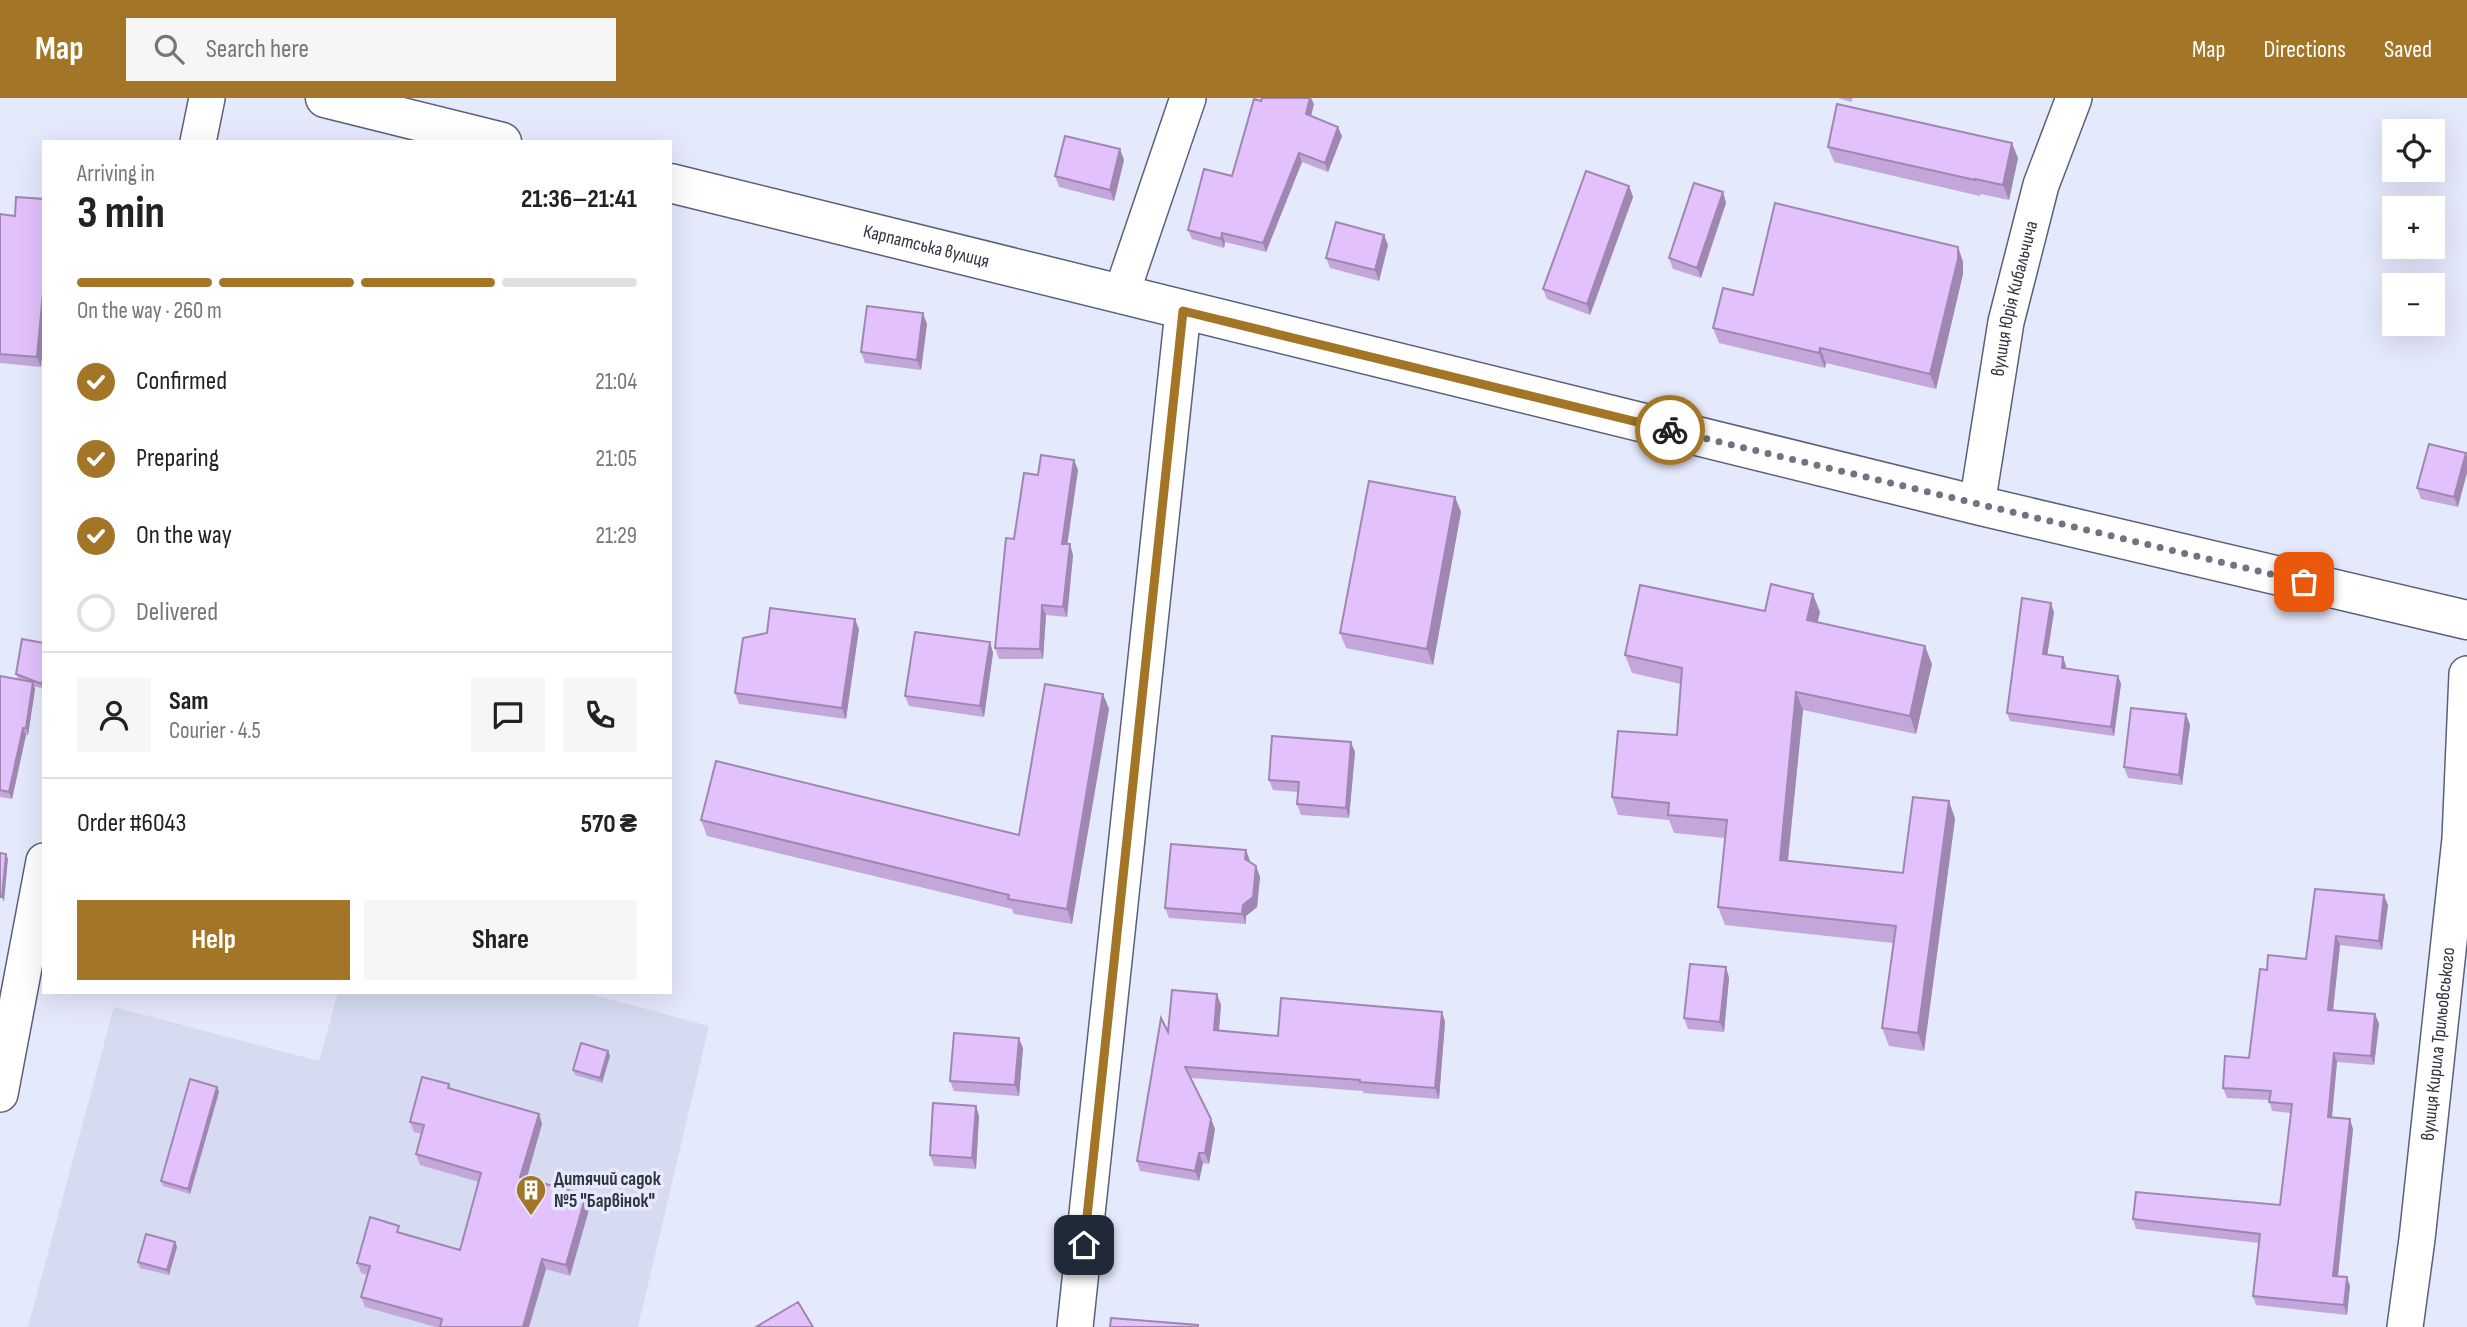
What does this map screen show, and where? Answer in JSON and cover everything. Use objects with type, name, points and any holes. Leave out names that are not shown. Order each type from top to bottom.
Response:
[{"type":"main road","points":[[325,98],[494,140]]},
{"type":"main road","name":"Карпатська вулиця","points":[[672,183],[1977,505],[2467,620]]},
{"type":"street","points":[[198,140],[207,98]]},
{"type":"street","points":[[1121,295],[1188,98]]},
{"type":"street","name":"вулиця Юрія Кибальчича","points":[[1977,505],[2009,308],[2041,185],[2074,98]]},
{"type":"street","points":[[1075,1327],[1183,311]]},
{"type":"street","name":"вулиця Кирила Трильовського","points":[[2405,1327],[2460,839],[2467,674]]},
{"type":"street","points":[[0,1094],[42,872]]},
{"type":"shaded area","points":[[337,994],[590,994],[709,1026],[638,1327],[28,1327],[114,1007],[319,1061]]},
{"type":"building","points":[[1262,98],[1310,98],[1306,114],[1338,127],[1325,163],[1299,153],[1263,243],[1222,233],[1221,239],[1188,230],[1204,169],[1232,176],[1254,99],[1261,101]]},
{"type":"building","points":[[1837,104],[2012,143],[2003,185],[1828,147]]},
{"type":"building","points":[[1065,136],[1120,149],[1110,190],[1055,176]]},
{"type":"building","points":[[1586,171],[1629,186],[1587,304],[1543,289]]},
{"type":"building","points":[[1694,183],[1723,192],[1697,268],[1669,258]]},
{"type":"building","points":[[16,197],[42,199],[42,303],[37,357],[0,354],[0,214],[15,216]]},
{"type":"building","points":[[1775,203],[1958,247],[1958,259],[1930,374],[1820,348],[1819,353],[1713,328],[1723,288],[1753,295]]},
{"type":"building","points":[[1336,222],[1384,235],[1375,270],[1326,258]]},
{"type":"building","points":[[867,306],[923,313],[917,360],[861,352]]},
{"type":"building","points":[[2429,444],[2466,453],[2454,497],[2417,488]]},
{"type":"building","points":[[1041,455],[1074,460],[1062,544],[1070,544],[1063,607],[1042,605],[1040,649],[995,648],[1006,538],[1014,539],[1024,473],[1038,475]]},
{"type":"building","points":[[1369,481],[1455,497],[1427,649],[1340,633]]},
{"type":"building","points":[[1771,584],[1813,594],[1807,620],[1925,646],[1910,716],[1796,692],[1780,860],[1903,873],[1913,797],[1949,801],[1918,1033],[1882,1028],[1896,926],[1718,907],[1727,820],[1668,815],[1669,803],[1612,797],[1618,731],[1677,735],[1682,668],[1625,655],[1640,585],[1765,611]]},
{"type":"building","points":[[2022,598],[2051,603],[2043,654],[2063,657],[2062,668],[2118,676],[2111,727],[2007,713]]},
{"type":"building","points":[[770,608],[855,619],[842,708],[735,693],[743,638],[767,633]]},
{"type":"building","points":[[915,632],[990,642],[980,706],[905,696]]},
{"type":"building","points":[[22,639],[42,643],[42,684],[16,674]]},
{"type":"building","points":[[0,676],[33,682],[26,728],[23,728],[9,792],[0,790]]},
{"type":"building","points":[[1045,684],[1103,694],[1067,909],[1008,899],[1009,895],[701,820],[716,761],[1019,835]]},
{"type":"building","points":[[2131,708],[2186,714],[2179,775],[2124,767]]},
{"type":"building","points":[[1272,736],[1351,742],[1346,808],[1297,804],[1299,782],[1269,780]]},
{"type":"building","points":[[1171,844],[1246,850],[1245,859],[1256,866],[1253,897],[1243,905],[1242,914],[1165,908]]},
{"type":"building","points":[[0,853],[6,854],[2,897],[0,897]]},
{"type":"building","points":[[2315,889],[2384,895],[2379,941],[2336,936],[2328,1010],[2375,1014],[2371,1056],[2334,1053],[2328,1117],[2350,1119],[2333,1276],[2347,1277],[2344,1305],[2253,1296],[2260,1234],[2133,1219],[2136,1192],[2280,1205],[2292,1104],[2269,1102],[2271,1091],[2223,1088],[2225,1056],[2249,1058],[2260,969],[2267,970],[2268,955],[2306,959]]},
{"type":"building","points":[[1690,964],[1726,967],[1720,1022],[1684,1018]]},
{"type":"building","points":[[1172,990],[1217,994],[1214,1030],[1278,1036],[1281,998],[1442,1012],[1435,1088],[1185,1067],[1211,1119],[1205,1153],[1199,1153],[1195,1171],[1137,1161],[1161,1018],[1168,1032]]},
{"type":"building","points":[[954,1033],[1019,1038],[1015,1085],[950,1081]]},
{"type":"building","points":[[581,1043],[608,1051],[600,1078],[573,1070]]},
{"type":"building","name":"Дитячий садок №5 \"Барвінок\"","points":[[422,1077],[449,1084],[448,1088],[539,1114],[520,1177],[586,1195],[566,1265],[542,1259],[523,1327],[440,1327],[442,1319],[361,1297],[370,1266],[357,1263],[370,1217],[399,1226],[397,1232],[460,1250],[481,1173],[416,1154],[424,1125],[410,1122]]},
{"type":"building","points":[[190,1079],[217,1087],[188,1189],[161,1181]]},
{"type":"building","points":[[933,1103],[976,1106],[972,1158],[930,1155]]},
{"type":"building","points":[[146,1234],[175,1242],[167,1270],[138,1262]]},
{"type":"building","points":[[798,1302],[813,1327],[756,1327]]},
{"type":"building","points":[[1111,1318],[1198,1325],[1198,1327],[1110,1327]]},
{"type":"way so far","points":[[1670,430],[2304,582]]},
{"type":"place","name":"Дитячий садок №5 \"Барвінок\"","points":[[531,1217]]},
{"type":"route","points":[[1084,1245],[1183,311],[1670,430]]}]
